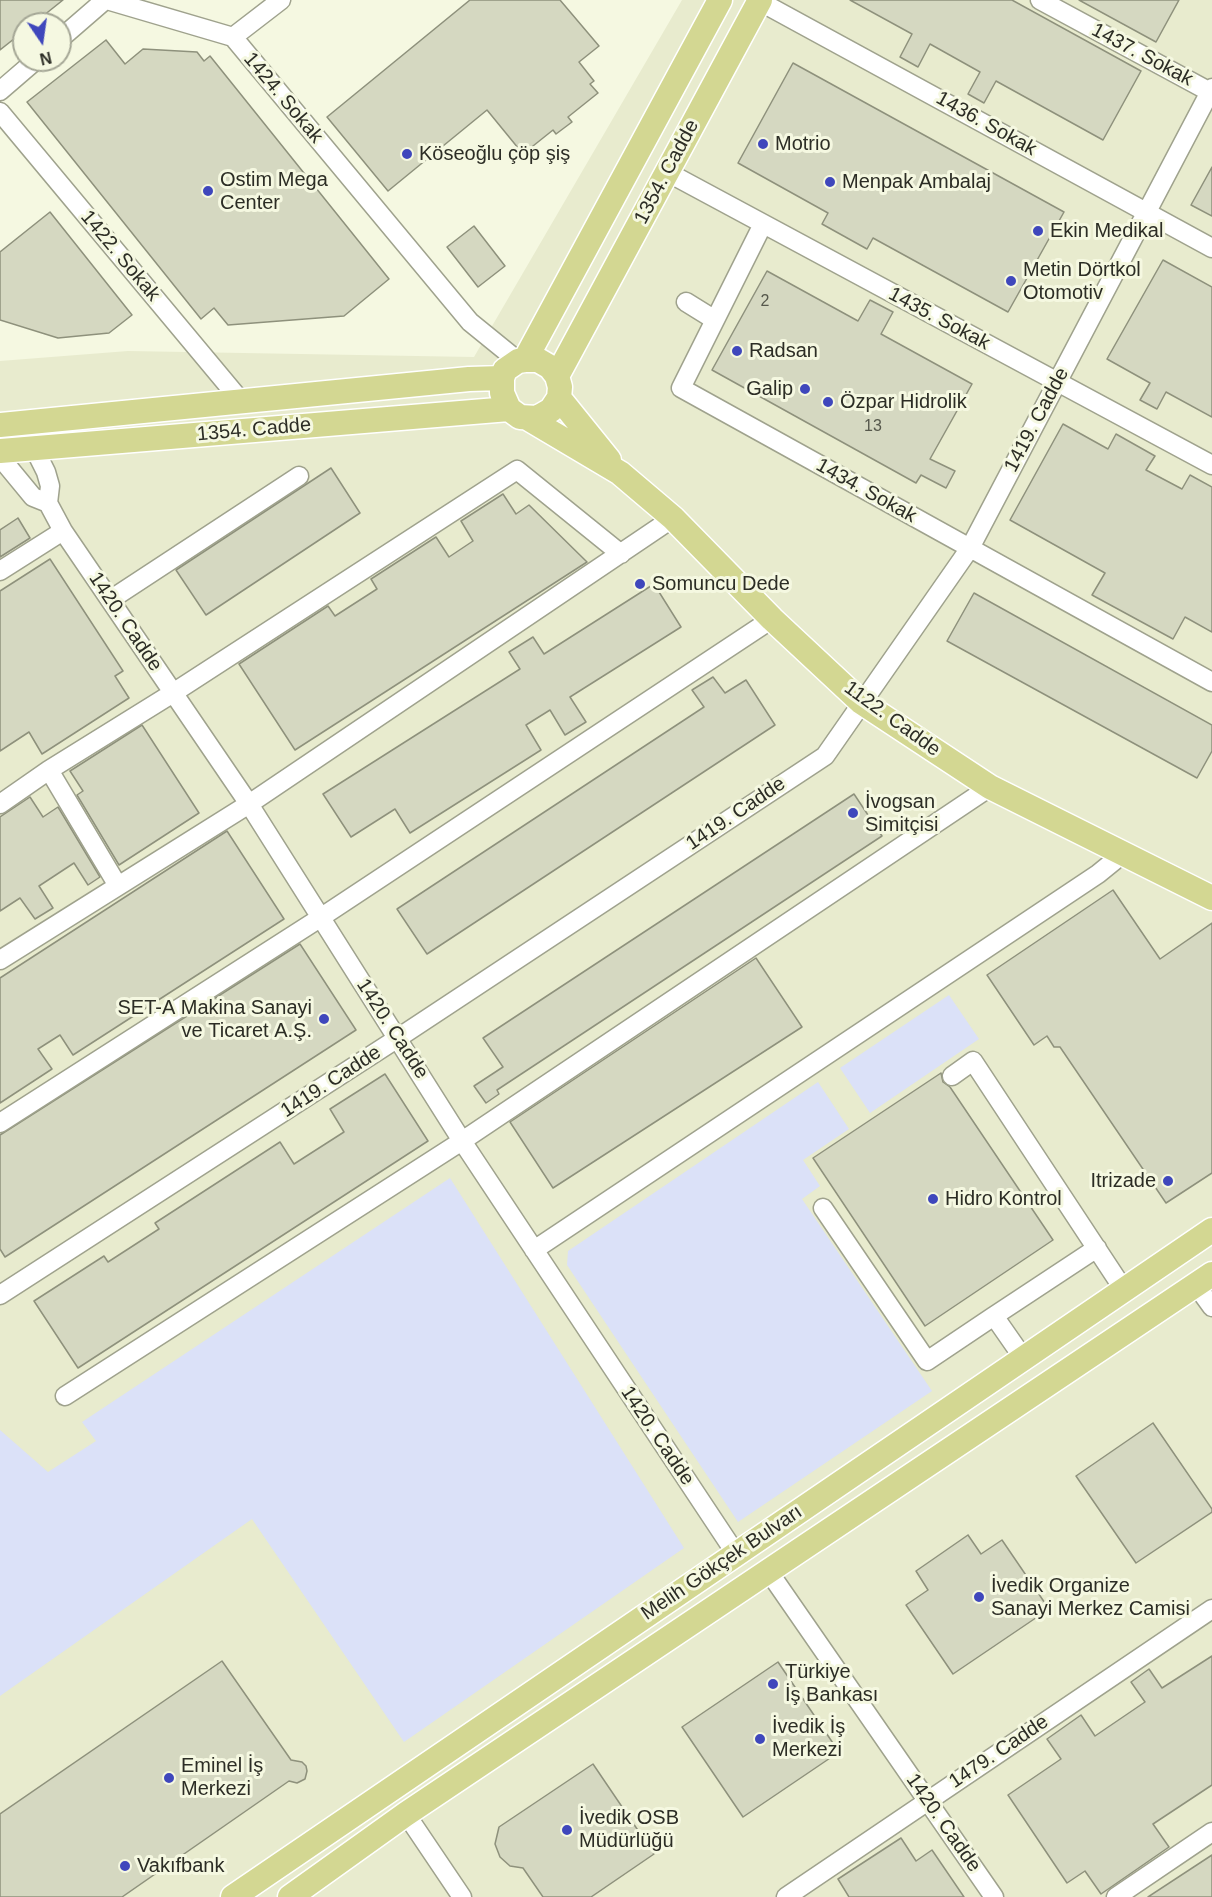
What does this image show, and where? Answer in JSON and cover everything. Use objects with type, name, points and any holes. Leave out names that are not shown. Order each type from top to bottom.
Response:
[{"type":"main road","name":"1354. Cadde","points":[[512,367],[720,0]]},
{"type":"main road","name":"1354. Cadde","points":[[0,452],[519,414],[537,418],[551,410],[558,387],[667,172],[759,0]]},
{"type":"main road","name":"1354. Cadde","points":[[6,418],[241,401],[469,379],[538,360],[550,367],[558,387]]},
{"type":"main road","points":[[512,367],[501,393],[519,414],[620,473]]},
{"type":"main road","points":[[558,387],[620,473]]},
{"type":"main road","points":[[6,418],[34,448]]},
{"type":"main road","name":"1122. Cadde","points":[[620,473],[673,518],[772,619],[861,702],[990,787],[1212,898]]},
{"type":"main road","name":"Melih Gökçek Bulvarı","points":[[233,1897],[1212,1230]]},
{"type":"main road","name":"Melih Gökçek Bulvarı","points":[[290,1897],[406,1814],[1204,1279]]},
{"type":"street","name":"1424. Sokak","points":[[106,0],[233,37],[470,322],[512,367]]},
{"type":"street","points":[[72,29],[106,0]]},
{"type":"street","points":[[233,37],[281,0]]},
{"type":"street","name":"1436. Sokak","points":[[759,0],[1212,248]]},
{"type":"street","name":"1437. Sokak","points":[[1040,0],[1211,91]]},
{"type":"street","points":[[0,91],[22,72]]},
{"type":"street","name":"1419. Cadde","points":[[0,1295],[398,1038],[825,756],[970,548],[1211,91]]},
{"type":"street","name":"1422. Sokak","points":[[0,112],[241,401]]},
{"type":"street","name":"1435. Sokak","points":[[667,172],[1212,465]]},
{"type":"street","name":"1434. Sokak","points":[[763,224],[681,388],[1212,682]]},
{"type":"street","points":[[686,302],[715,320]]},
{"type":"street","name":"1420. Cadde","points":[[34,448],[50,486],[48,503],[63,531],[249,804],[462,1141],[736,1554]]},
{"type":"street","name":"1420. Cadde","points":[[0,457],[33,497],[48,503]]},
{"type":"street","points":[[0,804],[49,770],[173,693],[517,470],[621,554]]},
{"type":"street","points":[[110,600],[299,476]]},
{"type":"street","points":[[0,960],[249,804],[673,518]]},
{"type":"street","points":[[0,571],[63,531]]},
{"type":"street","points":[[0,1123],[320,918],[772,619]]},
{"type":"street","points":[[49,770],[118,886]]},
{"type":"street","points":[[65,1396],[462,1141],[990,787]]},
{"type":"street","points":[[534,1250],[1098,874],[1114,861],[1120,852]]},
{"type":"street","points":[[951,1076],[973,1061],[1124,1290]]},
{"type":"street","points":[[823,1209],[927,1361],[1097,1248]]},
{"type":"street","points":[[1204,1279],[1212,1307]]},
{"type":"street","points":[[994,1316],[1024,1359]]},
{"type":"street","name":"1420. Cadde","points":[[768,1572],[994,1897]]},
{"type":"street","name":"1479. Cadde","points":[[786,1897],[1212,1609]]},
{"type":"street","points":[[406,1814],[462,1897]]},
{"type":"street","points":[[1116,1897],[1212,1832]]},
{"type":"shaded area","points":[[682,0],[1212,0],[1212,1897],[0,1897],[0,361],[128,351],[474,357]]},
{"type":"shaded area","points":[[949,995],[979,1039],[870,1113],[840,1068]]},
{"type":"shaded area","points":[[818,1082],[849,1129],[803,1160],[820,1186],[802,1199],[932,1391],[738,1522],[567,1265],[568,1251]]},
{"type":"shaded area","points":[[450,1178],[684,1548],[404,1742],[252,1519],[0,1696],[0,1430],[48,1472],[96,1441],[82,1422]]},
{"type":"building","points":[[0,0],[63,0],[48,12],[12,12],[12,40],[0,50]]},
{"type":"building","points":[[470,0],[560,0],[599,46],[579,62],[594,81],[590,84],[598,93],[568,117],[572,122],[556,134],[553,130],[523,154],[487,110],[388,191],[327,117]]},
{"type":"building","points":[[850,0],[1012,0],[1141,71],[1103,140],[996,81],[984,103],[968,94],[980,72],[930,44],[918,67],[900,57],[912,34]]},
{"type":"building","points":[[1079,0],[1179,0],[1156,42]]},
{"type":"building","name":"Ostim Mega Center","points":[[106,40],[125,64],[143,49],[197,52],[204,61],[210,56],[389,279],[344,316],[228,325],[214,308],[201,319],[27,102],[65,72],[72,72],[72,67]]},
{"type":"building","points":[[793,63],[1064,212],[1008,312],[873,238],[867,249],[822,224],[828,213],[738,163]]},
{"type":"building","points":[[1212,167],[1212,216],[1191,205]]},
{"type":"building","points":[[50,212],[132,315],[109,333],[58,338],[0,320],[0,252]]},
{"type":"building","points":[[474,226],[505,266],[478,287],[447,247]]},
{"type":"building","points":[[1163,260],[1212,287],[1212,417],[1166,392],[1157,409],[1140,400],[1150,383],[1107,359]]},
{"type":"building","points":[[767,271],[858,321],[870,300],[893,312],[881,334],[972,384],[930,459],[955,471],[946,488],[921,475],[916,483],[712,370]]},
{"type":"building","points":[[1063,424],[1108,449],[1116,434],[1155,456],[1146,470],[1182,489],[1190,475],[1212,487],[1212,632],[1185,617],[1173,639],[1092,595],[1105,573],[1010,520]]},
{"type":"building","points":[[331,468],[360,513],[206,615],[176,570]]},
{"type":"building","points":[[503,494],[516,514],[529,505],[587,562],[295,750],[239,664],[328,606],[335,616],[377,589],[371,579],[436,537],[449,557],[473,541],[461,521]]},
{"type":"building","points":[[18,518],[30,538],[0,557],[0,530]]},
{"type":"building","points":[[50,559],[123,671],[115,676],[129,698],[42,754],[29,732],[0,751],[0,591]]},
{"type":"building","points":[[654,584],[681,627],[570,697],[586,722],[565,735],[550,710],[526,725],[541,750],[410,833],[395,809],[351,837],[323,794],[520,669],[509,652],[533,637],[544,654]]},
{"type":"building","points":[[974,593],[1212,725],[1212,751],[1197,778],[947,641]]},
{"type":"building","points":[[713,677],[725,693],[746,680],[775,725],[427,954],[397,909],[704,707],[692,690]]},
{"type":"building","points":[[142,725],[199,813],[119,865],[77,795],[83,791],[70,771]]},
{"type":"building","points":[[854,794],[882,836],[497,1090],[499,1094],[486,1103],[474,1086],[503,1067],[483,1038]]},
{"type":"building","points":[[30,797],[43,817],[58,807],[100,877],[88,885],[74,863],[39,886],[53,908],[35,919],[20,898],[0,911],[0,817]]},
{"type":"building","points":[[227,831],[284,919],[73,1055],[60,1035],[38,1049],[52,1069],[0,1103],[0,978]]},
{"type":"building","points":[[1113,890],[1160,959],[1212,923],[1212,1173],[1166,1203],[1060,1047],[1054,1047],[1047,1036],[1034,1045],[987,975]]},
{"type":"building","points":[[300,944],[356,1030],[5,1257],[0,1249],[0,1135]]},
{"type":"building","points":[[756,958],[802,1027],[553,1188],[510,1122]]},
{"type":"building","name":"Hidro Kontrol","points":[[941,1073],[943,1082],[950,1087],[1053,1240],[925,1326],[813,1158]]},
{"type":"building","points":[[385,1074],[428,1141],[78,1368],[34,1301],[104,1256],[108,1262],[159,1229],[155,1223],[280,1142],[294,1164],[344,1132],[330,1109]]},
{"type":"building","points":[[1153,1423],[1212,1512],[1136,1563],[1076,1476]]},
{"type":"building","name":"İvedik Organize Sanayi Merkez Camisi","points":[[968,1535],[981,1554],[1002,1540],[1049,1609],[953,1674],[906,1605],[928,1590],[916,1571]]},
{"type":"building","points":[[1212,1656],[1212,1785],[1153,1824],[1169,1847],[1101,1894],[1085,1871],[1067,1883],[1008,1795],[1061,1759],[1047,1739],[1081,1715],[1095,1736],[1145,1702],[1131,1682],[1149,1669],[1162,1688]]},
{"type":"building","name":"Eminel İş Merkezi","points":[[222,1661],[291,1760],[302,1762],[306,1766],[305,1779],[297,1783],[289,1781],[122,1897],[0,1897],[0,1814]]},
{"type":"building","name":"İvedik İş Merkezi","points":[[778,1662],[839,1752],[743,1817],[682,1727]]},
{"type":"building","name":"İvedik OSB Müdürlüğü","points":[[593,1764],[654,1854],[591,1897],[543,1897],[523,1868],[510,1866],[500,1857],[495,1844],[499,1827]]},
{"type":"building","points":[[901,1838],[916,1861],[932,1850],[964,1897],[849,1897],[838,1879]]},
{"type":"building","points":[[1212,1855],[1212,1897],[1148,1897]]},
{"type":"place","name":"Motrio","points":[[763,144]]},
{"type":"place","name":"Köseoğlu çöp şiş","points":[[407,154]]},
{"type":"place","name":"Menpak Ambalaj","points":[[830,182]]},
{"type":"place","name":"Ostim Mega Center","points":[[208,191]]},
{"type":"place","name":"Ekin Medikal","points":[[1038,231]]},
{"type":"place","name":"Metin Dörtkol Otomotiv","points":[[1011,281]]},
{"type":"place","name":"Radsan","points":[[737,351]]},
{"type":"place","name":"Galip","points":[[805,389]]},
{"type":"place","name":"Özpar Hidrolik","points":[[828,402]]},
{"type":"place","name":"Somuncu Dede","points":[[640,584]]},
{"type":"place","name":"İvogsan Simitçisi","points":[[853,813]]},
{"type":"place","name":"SET-A Makina Sanayi ve Ticaret A.Ş.","points":[[324,1019]]},
{"type":"place","name":"Itrizade","points":[[1168,1181]]},
{"type":"place","name":"Hidro Kontrol","points":[[933,1199]]},
{"type":"place","name":"İvedik Organize Sanayi Merkez Camisi","points":[[979,1597]]},
{"type":"place","name":"Türkiye İş Bankası","points":[[773,1684]]},
{"type":"place","name":"İvedik İş Merkezi","points":[[760,1739]]},
{"type":"place","name":"Eminel İş Merkezi","points":[[169,1778]]},
{"type":"place","name":"İvedik OSB Müdürlüğü","points":[[567,1830]]},
{"type":"place","name":"Vakıfbank","points":[[125,1866]]}]
